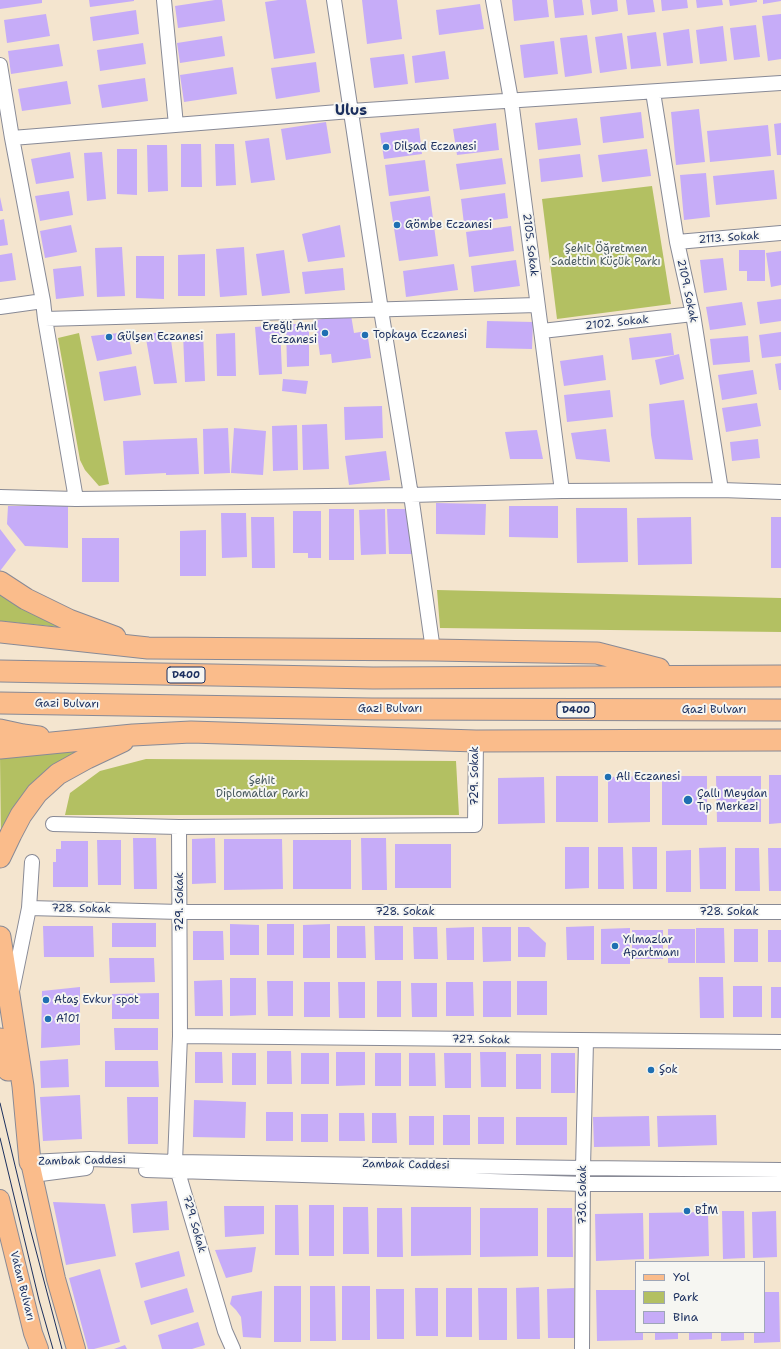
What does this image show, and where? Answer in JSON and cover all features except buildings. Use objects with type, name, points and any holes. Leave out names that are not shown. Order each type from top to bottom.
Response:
[{"type":"highway","points":[[0,582],[26,599],[69,620],[148,648]]},
{"type":"highway","points":[[0,632],[148,648],[597,653],[688,677]]},
{"type":"highway","points":[[0,644],[35,636]]},
{"type":"highway","name":"D400","points":[[0,671],[373,678],[781,676]]},
{"type":"highway","name":"Gazi Bulvarı","points":[[0,703],[372,709],[781,710]]},
{"type":"highway","points":[[0,730],[23,735],[72,741]]},
{"type":"highway","points":[[0,748],[191,732],[476,741],[781,740]]},
{"type":"highway","points":[[0,857],[18,822],[37,793],[58,774],[133,736]]},
{"type":"highway","points":[[0,937],[23,1086],[31,1168]]},
{"type":"highway","points":[[0,1039],[31,1168]]},
{"type":"main road","points":[[31,1168],[56,1279],[76,1349]]},
{"type":"main road","name":"Vatan Bulvarı","points":[[0,1199],[33,1333],[39,1349]]},
{"type":"street","points":[[164,0],[176,125]]},
{"type":"street","points":[[334,0],[381,310],[411,495],[433,650]]},
{"type":"street","name":"2105. Sokak","points":[[493,0],[511,100],[562,491]]},
{"type":"street","points":[[0,65],[12,138],[43,301],[76,499]]},
{"type":"street","points":[[12,138],[351,111],[781,83]]},
{"type":"street","name":"2109. Sokak","points":[[653,92],[677,242],[693,314],[720,490]]},
{"type":"street","name":"2113. Sokak","points":[[677,242],[781,234]]},
{"type":"street","points":[[0,306],[43,301]]},
{"type":"street","points":[[45,319],[537,305]]},
{"type":"street","name":"2102. Sokak","points":[[542,331],[693,314]]},
{"type":"street","points":[[0,497],[76,499],[411,495],[562,491],[720,490],[781,492]]},
{"type":"street","name":"729. Sokak","points":[[233,1349],[225,1331],[177,1167],[180,1036],[179,828],[475,826],[476,741]]},
{"type":"street","points":[[53,824],[179,828]]},
{"type":"street","points":[[10,1006],[29,908],[32,862]]},
{"type":"street","name":"728. Sokak","points":[[29,908],[180,912],[781,912]]},
{"type":"street","name":"727. Sokak","points":[[180,1036],[781,1042]]},
{"type":"street","name":"730. Sokak","points":[[582,1349],[583,1168],[586,1041]]},
{"type":"street","name":"Zambak Caddesi","points":[[31,1168],[90,1159],[177,1167],[584,1184],[781,1184]]},
{"type":"street","name":"Zambak Caddesi","points":[[177,1167],[781,1170]]},
{"type":"green space","name":"Şehit Öğretmen Sadettin Küçük Parkı","points":[[652,186],[671,304],[557,319],[542,199]]},
{"type":"green space","points":[[79,333],[109,484],[99,486],[85,470],[80,460],[58,338]]},
{"type":"green space","points":[[0,590],[59,627],[0,621]]},
{"type":"green space","points":[[437,590],[781,598],[781,632],[440,628]]},
{"type":"green space","points":[[81,751],[1,839],[0,755]]},
{"type":"green space","name":"Şehit Diplomatlar Parkı","points":[[146,759],[456,761],[459,815],[65,815],[70,793],[100,771]]},
{"type":"tram line","points":[[0,1103],[30,1228],[62,1349]]},
{"type":"tram line","points":[[0,1138],[39,1300],[53,1349]]},
{"type":"place","name":"Dilşad Eczanesi","points":[[386,147]]},
{"type":"place","name":"Gömbe Eczanesi","points":[[397,225]]},
{"type":"place","name":"Ereğli Anıl Eczanesi","points":[[325,333]]},
{"type":"place","name":"Topkaya Eczanesi","points":[[365,335]]},
{"type":"place","name":"Gülşen Eczanesi","points":[[109,337]]},
{"type":"place","name":"Ali Eczanesi","points":[[608,777]]},
{"type":"place","name":"Çallı Meydan Tıp Merkezi","points":[[688,800]]},
{"type":"place","name":"Yılmazlar Apartmanı","points":[[615,946]]},
{"type":"place","name":"Ataş Evkur spot","points":[[46,1000]]},
{"type":"place","name":"A101","points":[[48,1019]]},
{"type":"place","name":"Şok","points":[[651,1070]]},
{"type":"place","name":"BİM","points":[[687,1211]]},
{"type":"district","name":"Ulus","points":[[351,111]]}]
